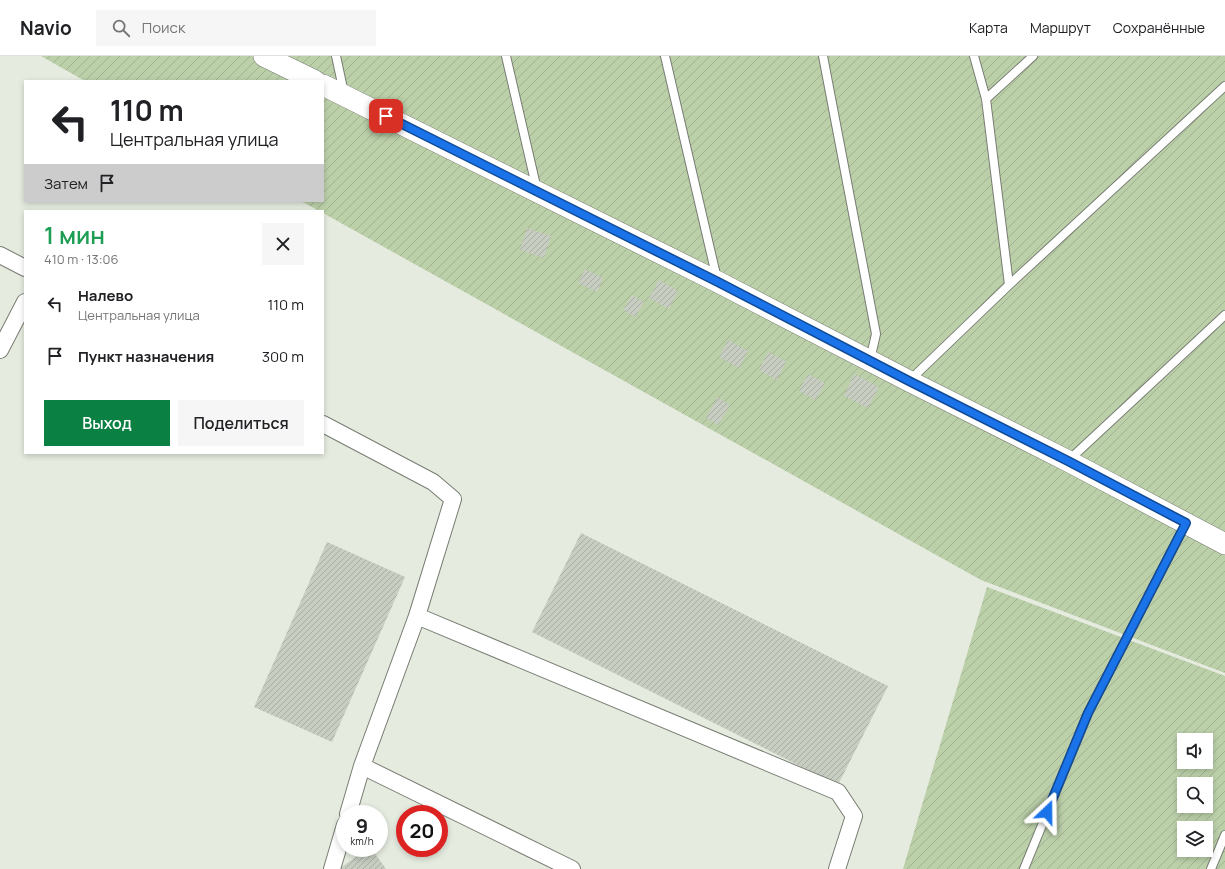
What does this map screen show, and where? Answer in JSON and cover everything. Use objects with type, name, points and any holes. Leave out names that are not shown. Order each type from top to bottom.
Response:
[{"type":"street","points":[[264,56],[313,80]]},
{"type":"street","points":[[324,86],[718,282],[1186,523],[1224,541]]},
{"type":"street","points":[[0,254],[24,267]]},
{"type":"street","points":[[0,350],[24,304]]},
{"type":"street","points":[[324,425],[433,482],[454,499],[417,616],[362,766],[351,805]]},
{"type":"street","points":[[417,616],[838,792],[854,816],[837,869]]},
{"type":"street","points":[[362,766],[572,869]]},
{"type":"street","points":[[332,869],[336,855]]},
{"type":"lane","points":[[336,56],[345,96]]},
{"type":"lane","points":[[506,56],[538,192]]},
{"type":"lane","points":[[666,56],[718,282]]},
{"type":"lane","points":[[823,56],[876,334],[870,360]]},
{"type":"lane","points":[[974,56],[986,99],[1009,285]]},
{"type":"lane","points":[[986,99],[1033,56]]},
{"type":"lane","points":[[909,381],[1009,285],[1225,86]]},
{"type":"lane","points":[[1068,461],[1225,314]]},
{"type":"lane","points":[[1024,869],[1088,713],[1186,523]]},
{"type":"lane","points":[[1211,869],[1225,835]]},
{"type":"green space","points":[[41,56],[1225,56],[1225,673],[981,580],[324,214],[324,210],[317,210],[303,202],[324,202],[324,80],[83,80]]},
{"type":"green space","points":[[987,587],[1225,676],[1225,869],[903,869]]},
{"type":"building","points":[[527,228],[551,236],[544,258],[520,250]]},
{"type":"building","points":[[585,269],[603,278],[597,292],[578,283]]},
{"type":"building","points":[[659,280],[678,291],[669,309],[649,298]]},
{"type":"building","points":[[632,295],[644,302],[635,317],[623,310]]},
{"type":"building","points":[[728,340],[748,351],[739,368],[719,357]]},
{"type":"building","points":[[768,352],[786,361],[777,380],[759,370]]},
{"type":"building","points":[[808,374],[825,383],[816,400],[799,391]]},
{"type":"building","points":[[854,374],[879,387],[868,408],[844,396]]},
{"type":"building","points":[[718,397],[730,405],[718,425],[706,418]]},
{"type":"building","points":[[581,533],[888,686],[838,785],[532,632]]},
{"type":"building","points":[[327,542],[405,577],[332,742],[254,707]]},
{"type":"building","points":[[356,857],[377,857],[386,869],[339,869]]},
{"type":"route","points":[[386,116],[718,282],[1186,523],[1088,713],[1047,812]]}]
